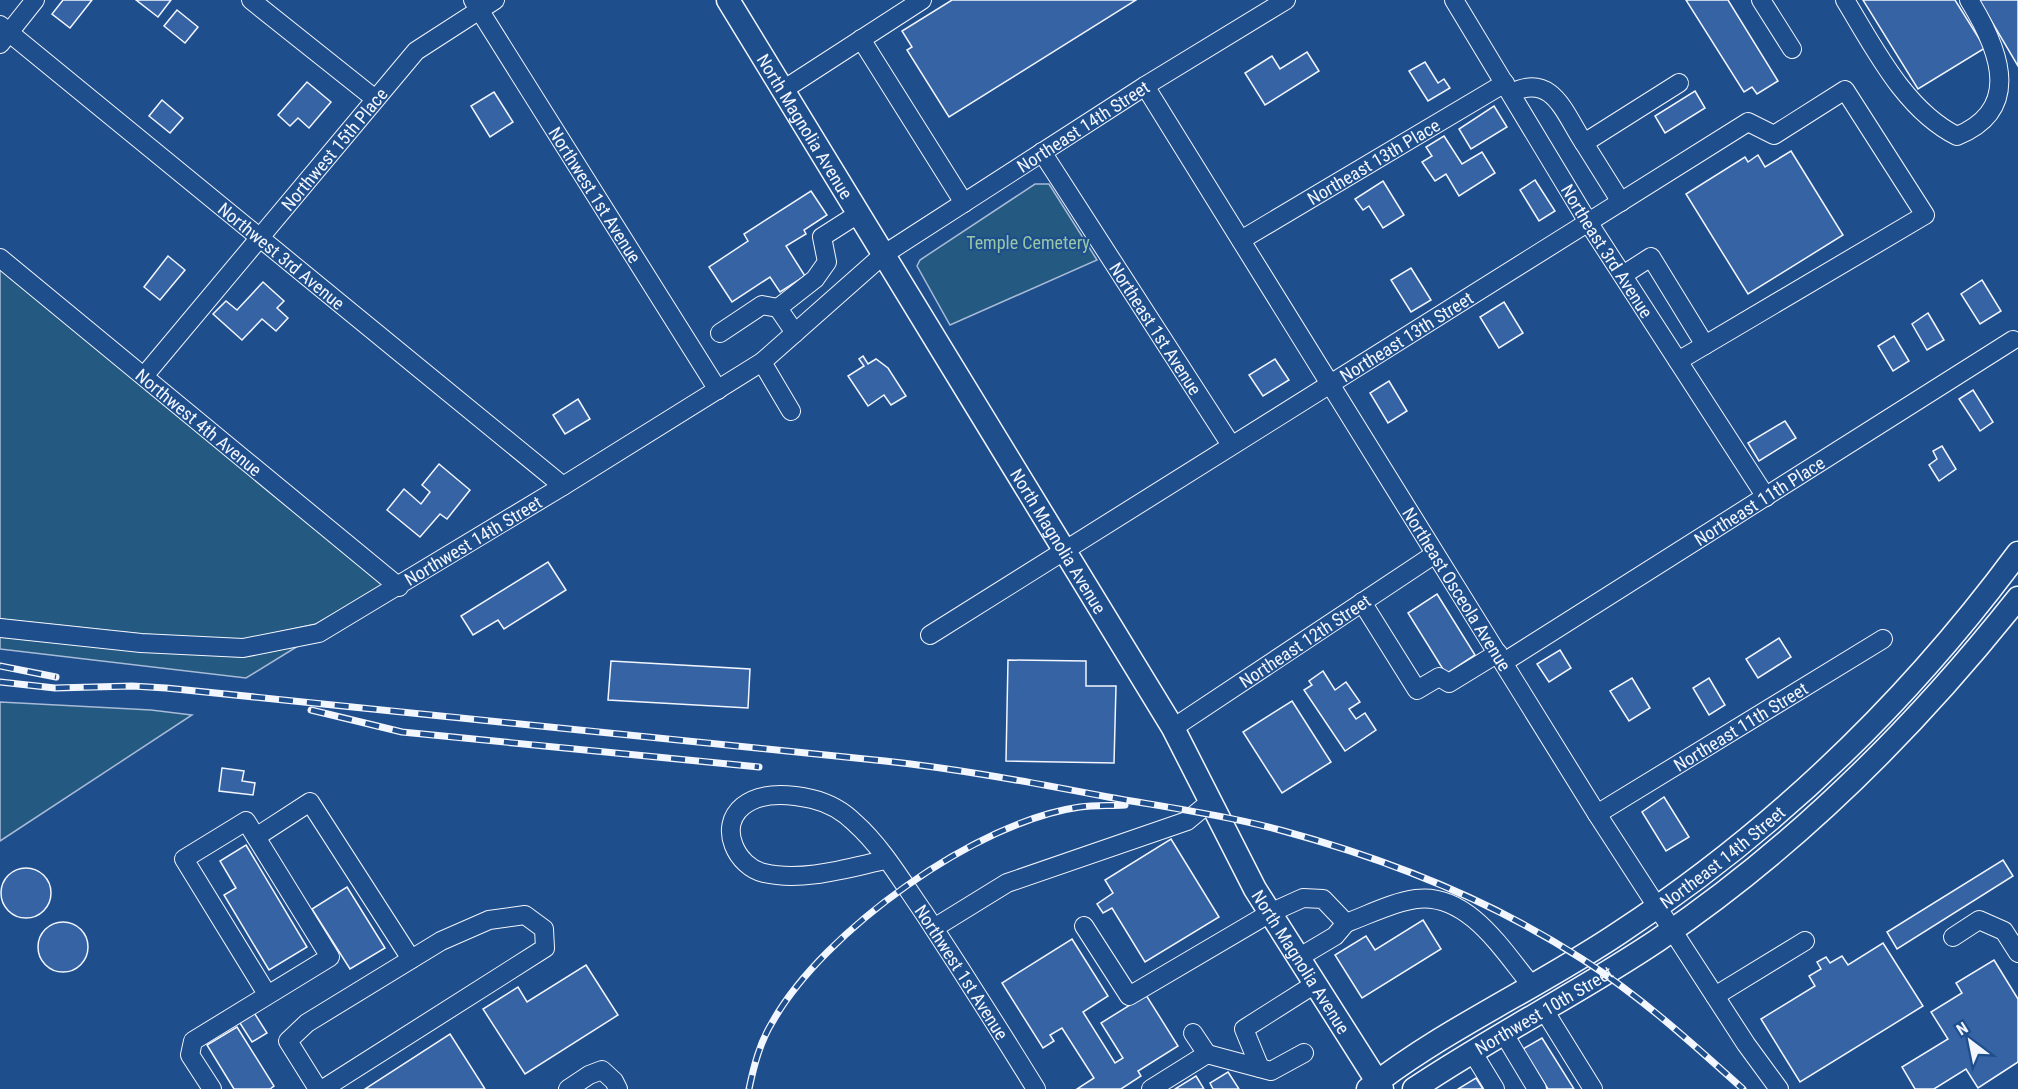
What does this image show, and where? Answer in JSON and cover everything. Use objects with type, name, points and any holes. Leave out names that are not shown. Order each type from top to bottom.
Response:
[{"type":"main road","name":"North Magnolia Avenue","points":[[728,0],[1173,728],[1270,913],[1376,1087]]},
{"type":"main road","name":"Northeast 14th Street","points":[[1376,1087],[1457,1030],[1581,958],[1657,907],[1759,831],[1847,751],[1943,649],[2018,554]]},
{"type":"main road","name":"Northeast 14th Street","points":[[1672,930],[1774,852],[1861,775],[1935,698],[2018,598]]},
{"type":"main road","name":"Northwest 10th Street","points":[[1414,1089],[1672,930]]},
{"type":"street","points":[[3,34],[35,0]]},
{"type":"street","points":[[251,0],[374,98]]},
{"type":"street","name":"Northwest 15th Place","points":[[144,376],[261,239],[374,98],[416,51],[476,5],[495,0]]},
{"type":"street","points":[[783,90],[922,0]]},
{"type":"street","name":"Northeast 3rd Avenue","points":[[1454,0],[1588,222],[1767,496]]},
{"type":"street","points":[[1761,0],[1792,49]]},
{"type":"street","points":[[1845,0],[1882,61],[1935,125],[1957,136],[1990,126],[2008,112],[2014,94],[2011,68],[1969,0]]},
{"type":"street","name":"Northeast 14th Street","points":[[883,255],[1276,2]]},
{"type":"street","name":"Northwest 1st Avenue","points":[[476,5],[718,390]]},
{"type":"street","name":"Northwest 3rd Avenue","points":[[3,34],[261,239],[563,486]]},
{"type":"street","points":[[861,39],[964,203]]},
{"type":"street","points":[[1621,202],[1584,143],[1679,83]]},
{"type":"street","name":"Northeast Osceola Avenue","points":[[1145,86],[1329,386],[1501,657],[1597,814],[1715,996],[1779,1089]]},
{"type":"street","name":"Northeast 13th Place","points":[[1241,240],[1508,88],[1542,86],[1553,96],[1584,143]]},
{"type":"street","name":"Northeast 13th Street","points":[[930,635],[1748,122],[1774,135],[1845,90],[1925,215],[1706,345]]},
{"type":"street","name":"Northeast 1st Avenue","points":[[1042,153],[1231,445]]},
{"type":"street","points":[[778,308],[815,279],[827,262],[822,237],[858,214]]},
{"type":"street","name":"Northwest 14th Street","points":[[0,628],[141,643],[243,648],[319,633],[399,587],[762,362],[883,255]]},
{"type":"street","name":"Northwest 4th Avenue","points":[[0,258],[399,587]]},
{"type":"street","points":[[1623,275],[1651,258],[1706,345],[1678,361]]},
{"type":"street","points":[[720,333],[762,305],[778,308],[795,333]]},
{"type":"street","name":"Northeast 11th Place","points":[[1362,602],[1417,690],[1439,677],[1449,683],[1501,657],[1767,496],[2013,340]]},
{"type":"street","points":[[762,362],[792,411]]},
{"type":"street","name":"Northeast 12th Street","points":[[1173,728],[1435,554]]},
{"type":"street","name":"Northeast 11th Street","points":[[1597,814],[1883,639]]},
{"type":"street","name":"Northwest 1st Avenue","points":[[885,860],[811,874],[765,873],[750,867],[739,856],[732,840],[732,824],[742,807],[757,798],[776,795],[814,800],[835,808],[852,819],[885,860],[934,928],[1036,1089]]},
{"type":"street","points":[[256,837],[310,802],[411,959]]},
{"type":"street","points":[[934,928],[1007,883],[1187,821],[1210,802]]},
{"type":"street","points":[[212,1089],[190,1055],[193,1041],[330,957],[246,821],[184,859],[267,994]]},
{"type":"street","points":[[1084,926],[1129,996],[1270,913],[1303,898],[1323,899],[1347,923]]},
{"type":"street","points":[[1298,958],[1335,936],[1347,923],[1417,899],[1451,902],[1484,928],[1532,986]]},
{"type":"street","points":[[525,915],[544,929],[545,948],[316,1088],[288,1041],[307,1023],[411,959],[441,941],[489,920],[525,915]]},
{"type":"street","points":[[1953,937],[1979,920],[2004,931],[2018,953]]},
{"type":"street","points":[[1715,996],[1805,940]]},
{"type":"street","points":[[1260,1068],[1244,1029],[1315,984]]},
{"type":"street","points":[[1544,1010],[1593,1089]]},
{"type":"street","points":[[1193,1033],[1207,1054],[1271,1071],[1304,1053]]},
{"type":"street","points":[[1504,1034],[1537,1089]]},
{"type":"street","points":[[1473,1053],[1495,1089]]},
{"type":"street","points":[[1151,1089],[1207,1054]]},
{"type":"street","points":[[568,1089],[589,1075],[602,1070],[614,1081],[618,1089]]},
{"type":"green space","name":"Temple Cemetery","points":[[1035,184],[1049,184],[1097,260],[950,325],[917,266],[920,260]]},
{"type":"green space","points":[[0,269],[384,585],[316,624],[241,640],[141,634],[0,619]]},
{"type":"green space","points":[[0,637],[141,651],[244,657],[298,646],[246,678],[0,649]]},
{"type":"green space","points":[[0,702],[151,710],[192,715],[0,841]]},
{"type":"building","points":[[63,0],[92,0],[70,28],[52,14]]},
{"type":"building","points":[[136,0],[171,0],[158,17]]},
{"type":"building","points":[[952,0],[1136,0],[949,117],[907,50],[912,47],[902,31]]},
{"type":"building","points":[[1686,0],[1728,0],[1778,81],[1757,94],[1752,87],[1744,92]]},
{"type":"building","points":[[1863,0],[1955,0],[1985,48],[1918,89]]},
{"type":"building","points":[[1979,0],[2018,0],[2018,66]]},
{"type":"building","points":[[177,10],[198,27],[185,43],[164,26]]},
{"type":"building","points":[[1307,52],[1319,71],[1265,105],[1245,73],[1272,56],[1280,69]]},
{"type":"building","points":[[1425,62],[1438,83],[1444,79],[1450,88],[1428,101],[1409,71]]},
{"type":"building","points":[[307,82],[331,102],[309,128],[298,118],[290,126],[278,115]]},
{"type":"building","points":[[1695,91],[1705,108],[1665,133],[1655,116]]},
{"type":"building","points":[[494,92],[513,122],[490,137],[471,106]]},
{"type":"building","points":[[162,100],[183,118],[170,133],[149,116]]},
{"type":"building","points":[[1494,106],[1507,127],[1471,149],[1459,129]]},
{"type":"building","points":[[1444,136],[1462,164],[1482,152],[1495,173],[1459,196],[1446,174],[1435,181],[1422,162],[1432,156],[1426,147]]},
{"type":"building","points":[[1791,151],[1843,235],[1748,294],[1686,194],[1745,157],[1748,162],[1758,155],[1765,167]]},
{"type":"building","points":[[1535,180],[1555,211],[1539,221],[1520,190]]},
{"type":"building","points":[[1383,181],[1404,215],[1383,228],[1369,206],[1363,210],[1355,199]]},
{"type":"building","points":[[811,191],[827,215],[804,230],[806,234],[786,246],[805,276],[780,292],[770,277],[732,302],[709,267],[748,241],[744,234]]},
{"type":"building","points":[[168,256],[185,270],[160,300],[144,287]]},
{"type":"building","points":[[1411,268],[1431,300],[1411,312],[1391,280]]},
{"type":"building","points":[[1982,280],[2001,311],[1980,324],[1961,294]]},
{"type":"building","points":[[263,282],[284,301],[277,308],[288,318],[276,331],[262,319],[242,340],[213,314],[226,301],[237,310]]},
{"type":"building","points":[[1504,302],[1523,333],[1499,348],[1480,317]]},
{"type":"building","points":[[1928,313],[1944,340],[1927,350],[1912,324]]},
{"type":"building","points":[[1894,336],[1909,361],[1893,371],[1878,346]]},
{"type":"building","points":[[863,356],[868,364],[876,359],[888,368],[906,396],[891,405],[884,395],[868,406],[848,376],[864,366],[859,359]]},
{"type":"building","points":[[1275,359],[1289,380],[1263,396],[1249,375]]},
{"type":"building","points":[[1389,381],[1407,411],[1388,423],[1370,393]]},
{"type":"building","points":[[1973,390],[1993,422],[1980,431],[1959,399]]},
{"type":"building","points":[[578,399],[590,419],[565,434],[553,415]]},
{"type":"building","points":[[1785,421],[1796,438],[1759,461],[1748,443]]},
{"type":"building","points":[[1942,446],[1956,469],[1939,481],[1929,465],[1937,459],[1933,451]]},
{"type":"building","points":[[439,464],[470,490],[447,519],[440,514],[420,537],[387,510],[404,489],[421,504],[430,492],[422,485]]},
{"type":"building","points":[[548,562],[566,590],[504,629],[498,620],[473,635],[461,616]]},
{"type":"building","points":[[1437,594],[1475,655],[1446,674],[1408,613]]},
{"type":"building","points":[[1779,638],[1791,657],[1758,678],[1746,659]]},
{"type":"building","points":[[1560,650],[1571,668],[1549,682],[1537,664]]},
{"type":"building","points":[[1008,660],[1086,661],[1086,686],[1116,686],[1114,763],[1006,761]]},
{"type":"building","points":[[611,661],[750,669],[748,708],[608,700]]},
{"type":"building","points":[[1323,671],[1335,690],[1346,682],[1360,702],[1349,709],[1356,719],[1365,713],[1376,730],[1345,751],[1304,690],[1312,685],[1309,681]]},
{"type":"building","points":[[1632,678],[1650,708],[1629,721],[1610,691]]},
{"type":"building","points":[[1709,678],[1725,705],[1709,715],[1693,688]]},
{"type":"building","points":[[1292,701],[1331,762],[1282,793],[1243,732]]},
{"type":"building","points":[[222,768],[244,771],[242,781],[255,783],[253,795],[219,791]]},
{"type":"building","points":[[1664,797],[1689,837],[1666,851],[1642,812]]},
{"type":"building","points":[[1171,839],[1219,917],[1145,962],[1112,908],[1103,913],[1097,904],[1113,893],[1105,880]]},
{"type":"building","points":[[246,845],[307,947],[269,970],[224,895],[236,888],[220,861]]},
{"type":"building","points":[[2003,860],[2013,876],[1897,949],[1887,932]]},
{"type":"building","points":[[26,868],[35,870],[46,879],[51,893],[49,902],[40,913],[26,918],[17,916],[6,907],[1,893],[3,884],[12,873]]},
{"type":"building","points":[[347,887],[385,948],[350,969],[312,909]]},
{"type":"building","points":[[1423,920],[1441,949],[1362,998],[1335,955],[1366,936],[1375,950]]},
{"type":"building","points":[[63,922],[72,924],[83,933],[88,947],[86,956],[77,967],[63,972],[54,970],[43,961],[38,947],[40,938],[49,927]]},
{"type":"building","points":[[1072,939],[1108,996],[1083,1012],[1115,1063],[1123,1058],[1101,1023],[1146,995],[1178,1046],[1138,1071],[1141,1076],[1121,1089],[1077,1089],[1094,1078],[1062,1028],[1050,1035],[1054,1041],[1043,1048],[1002,983]]},
{"type":"building","points":[[1883,943],[1923,1006],[1800,1082],[1761,1019],[1815,986],[1809,976],[1821,969],[1817,962],[1826,957],[1830,963],[1842,956],[1848,965]]},
{"type":"building","points":[[1994,960],[2018,999],[2018,1062],[1978,1088],[1966,1069],[1934,1089],[1915,1089],[1902,1067],[1948,1039],[1931,1012],[1962,993],[1956,983]]},
{"type":"building","points":[[586,965],[618,1015],[525,1074],[483,1009],[518,987],[527,1002]]},
{"type":"building","points":[[253,1011],[267,1033],[252,1042],[238,1020]]},
{"type":"building","points":[[237,1027],[274,1086],[270,1089],[234,1089],[207,1045]]},
{"type":"building","points":[[450,1034],[485,1089],[365,1089]]},
{"type":"building","points":[[1542,1038],[1574,1089],[1548,1089],[1523,1049]]},
{"type":"building","points":[[1228,1072],[1239,1089],[1213,1089],[1210,1083]]},
{"type":"building","points":[[1196,1076],[1204,1089],[1175,1089]]},
{"type":"building","points":[[1476,1078],[1483,1089],[1458,1089]]},
{"type":"railway","points":[[0,666],[56,677]]},
{"type":"railway","points":[[0,682],[55,688],[132,686],[166,688],[885,761],[997,777],[1259,825],[1319,841],[1397,868],[1436,883],[1511,918],[1582,959],[1624,988],[1685,1037],[1743,1089]]},
{"type":"railway","points":[[311,710],[402,732],[759,767]]},
{"type":"railway","points":[[749,1089],[764,1037],[797,987],[828,952],[865,917],[907,885],[951,857],[996,834],[1039,817],[1080,807],[1125,805]]}]
